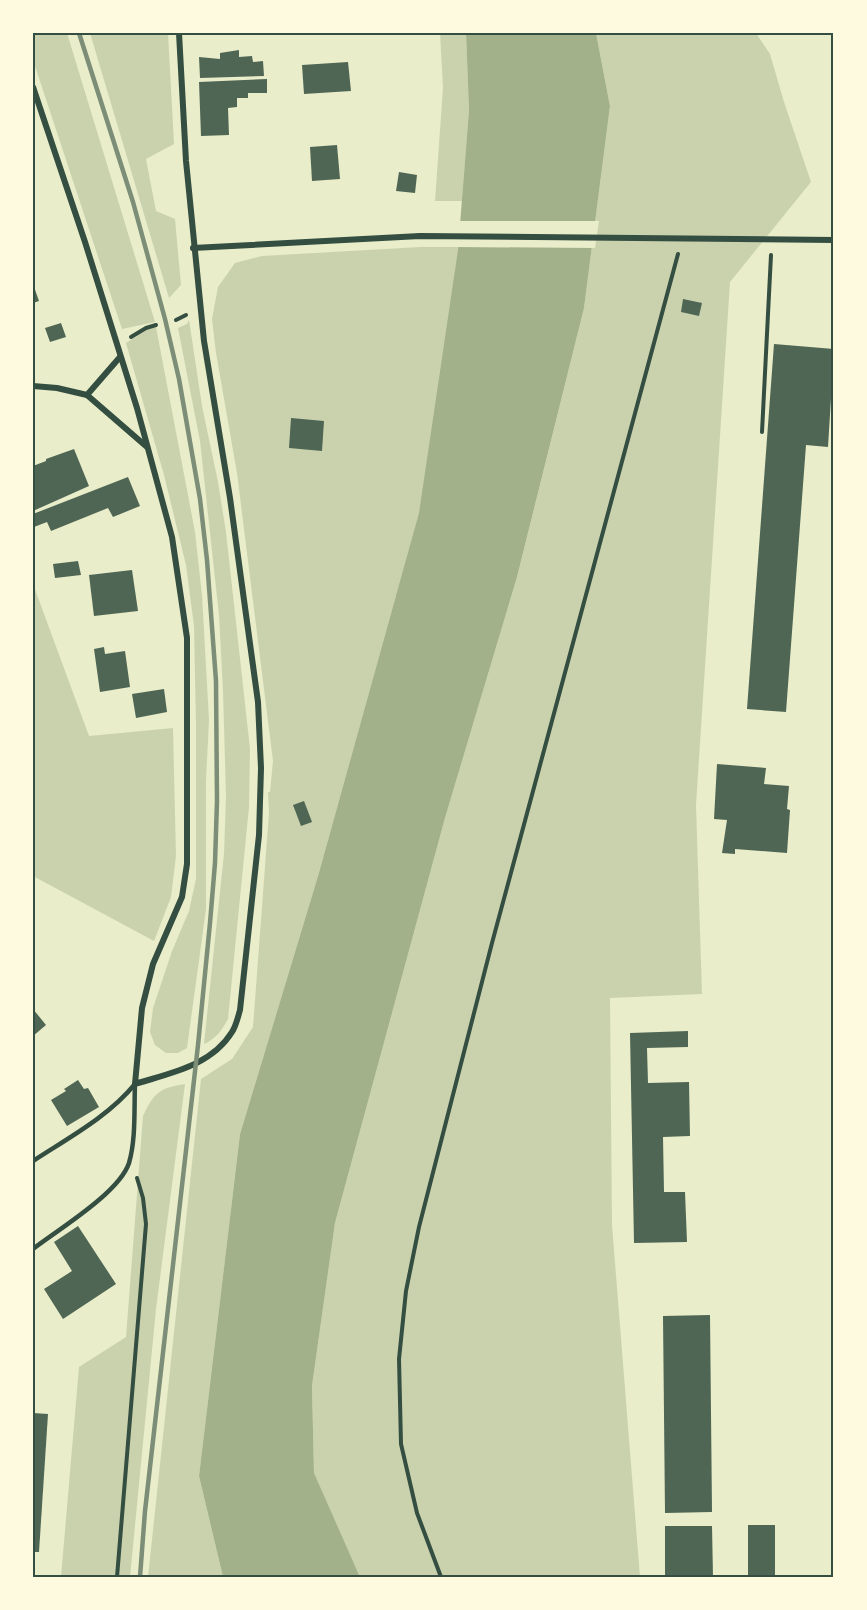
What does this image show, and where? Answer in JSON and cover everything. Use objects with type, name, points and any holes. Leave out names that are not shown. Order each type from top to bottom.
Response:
[{"type":"street","points":[[33,87],[148,448],[172,537],[187,638],[187,864],[182,897],[153,964],[141,1008],[135,1084],[196,1064],[219,1049],[233,1031],[240,1010],[246,968],[259,835],[261,768],[258,702],[230,498],[204,341],[186,161],[179,33]]},
{"type":"street","points":[[194,248],[420,236],[834,240]]},
{"type":"street","points":[[87,395],[120,357]]},
{"type":"street","points":[[33,386],[57,388],[87,395],[148,448]]},
{"type":"lane","points":[[33,1249],[87,1209],[120,1179],[128,1164],[131,1150],[135,1084]]},
{"type":"lane","points":[[33,1161],[108,1111],[122,1100],[135,1084]]},
{"type":"path","points":[[441,1577],[417,1513],[401,1444],[399,1359],[406,1291],[419,1227],[489,954],[682,239]]},
{"type":"path","points":[[762,432],[772,240]]},
{"type":"path","points":[[117,346],[156,324]]},
{"type":"path","points":[[129,331],[146,328]]},
{"type":"path","points":[[117,1577],[146,1224],[138,1180],[128,1164]]},
{"type":"shaded area","points":[[33,33],[67,33],[155,322],[122,329],[33,60]]},
{"type":"shaded area","points":[[90,33],[168,33],[174,144],[146,159],[156,211],[175,219],[181,285],[169,298]]},
{"type":"shaded area","points":[[440,33],[466,33],[469,110],[462,201],[435,201],[443,88]]},
{"type":"shaded area","points":[[466,33],[596,33],[610,106],[584,308],[517,577],[445,818],[335,1223],[312,1386],[314,1473],[360,1577],[223,1577],[199,1476],[240,1134],[318,876],[419,513],[458,250],[469,110]]},
{"type":"shaded area","points":[[596,33],[756,33],[770,54],[811,182],[730,282],[696,805],[702,994],[610,998],[612,1225],[640,1577],[360,1577],[314,1474],[312,1386],[335,1223],[445,818],[517,577],[584,308],[610,106]]},
{"type":"shaded area","points":[[459,247],[432,461],[403,589],[396,596],[318,876],[240,1134],[199,1476],[223,1577],[148,1577],[201,1079],[232,1059],[253,1027],[269,813],[268,792],[270,792],[273,761],[237,473],[212,319],[218,287],[235,263],[262,256]]},
{"type":"shaded area","points":[[189,320],[202,406],[226,532],[250,749],[249,807],[228,1019],[218,1034],[204,1044],[224,854],[226,796],[219,615],[200,441],[178,328],[187,324]]},
{"type":"shaded area","points":[[156,327],[195,532],[202,595],[209,720],[206,781],[206,909],[187,1048],[178,1053],[166,1053],[155,1045],[150,1032],[153,1008],[172,951],[189,911],[196,879],[194,626],[186,565],[164,475],[126,343],[146,330]]},
{"type":"shaded area","points":[[33,584],[89,736],[173,728],[176,856],[171,897],[154,941],[33,876]]},
{"type":"shaded area","points":[[185,1084],[156,1309],[130,1577],[61,1577],[79,1367],[126,1337],[143,1116],[158,1093],[169,1087]]},
{"type":"pier","points":[[458,221],[599,221],[595,248],[456,247]]},
{"type":"building","points":[[239,50],[239,57],[252,56],[253,62],[263,61],[264,76],[200,78],[199,57],[220,59],[220,53]]},
{"type":"building","points":[[348,62],[351,91],[304,94],[302,65]]},
{"type":"building","points":[[267,79],[267,93],[248,93],[248,98],[237,98],[237,107],[228,108],[229,135],[201,136],[199,82]]},
{"type":"building","points":[[337,145],[340,179],[312,181],[310,147]]},
{"type":"building","points":[[399,172],[417,175],[415,193],[396,191]]},
{"type":"building","points":[[33,284],[39,301],[33,303]]},
{"type":"building","points":[[683,299],[702,303],[699,316],[681,312]]},
{"type":"building","points":[[61,323],[66,337],[50,342],[45,328]]},
{"type":"building","points":[[774,344],[834,349],[828,447],[806,445],[786,712],[747,709]]},
{"type":"building","points":[[291,418],[324,421],[322,451],[289,448]]},
{"type":"building","points":[[74,449],[89,486],[33,511],[33,466]]},
{"type":"building","points":[[128,477],[140,506],[113,517],[108,508],[51,531],[47,522],[34,527],[33,514]]},
{"type":"building","points":[[78,561],[81,575],[55,578],[53,564]]},
{"type":"building","points":[[132,570],[138,611],[94,616],[89,575]]},
{"type":"building","points":[[104,647],[105,654],[125,651],[130,687],[100,692],[94,649]]},
{"type":"building","points":[[164,689],[167,712],[136,718],[132,694]]},
{"type":"building","points":[[717,764],[766,768],[764,784],[789,786],[787,853],[735,849],[735,854],[722,853],[727,820],[714,819]]},
{"type":"building","points":[[304,801],[312,822],[301,826],[293,805]]},
{"type":"building","points":[[33,1009],[46,1025],[33,1036]]},
{"type":"building","points":[[688,1031],[688,1047],[647,1048],[648,1083],[689,1082],[690,1136],[663,1137],[664,1192],[685,1192],[687,1242],[634,1243],[630,1033]]},
{"type":"building","points":[[78,1080],[84,1089],[88,1088],[99,1107],[67,1126],[51,1100]]},
{"type":"building","points":[[78,1226],[116,1284],[63,1319],[44,1289],[72,1271],[54,1242]]},
{"type":"building","points":[[710,1315],[712,1512],[665,1513],[663,1316]]},
{"type":"building","points":[[33,1413],[48,1414],[39,1552],[33,1552]]},
{"type":"building","points":[[748,1525],[775,1525],[775,1577],[748,1577]]},
{"type":"building","points":[[665,1526],[712,1526],[713,1577],[665,1577]]},
{"type":"railway","points":[[79,33],[133,202],[179,379],[200,499],[216,681],[217,801],[210,923],[145,1511],[140,1577]]}]
